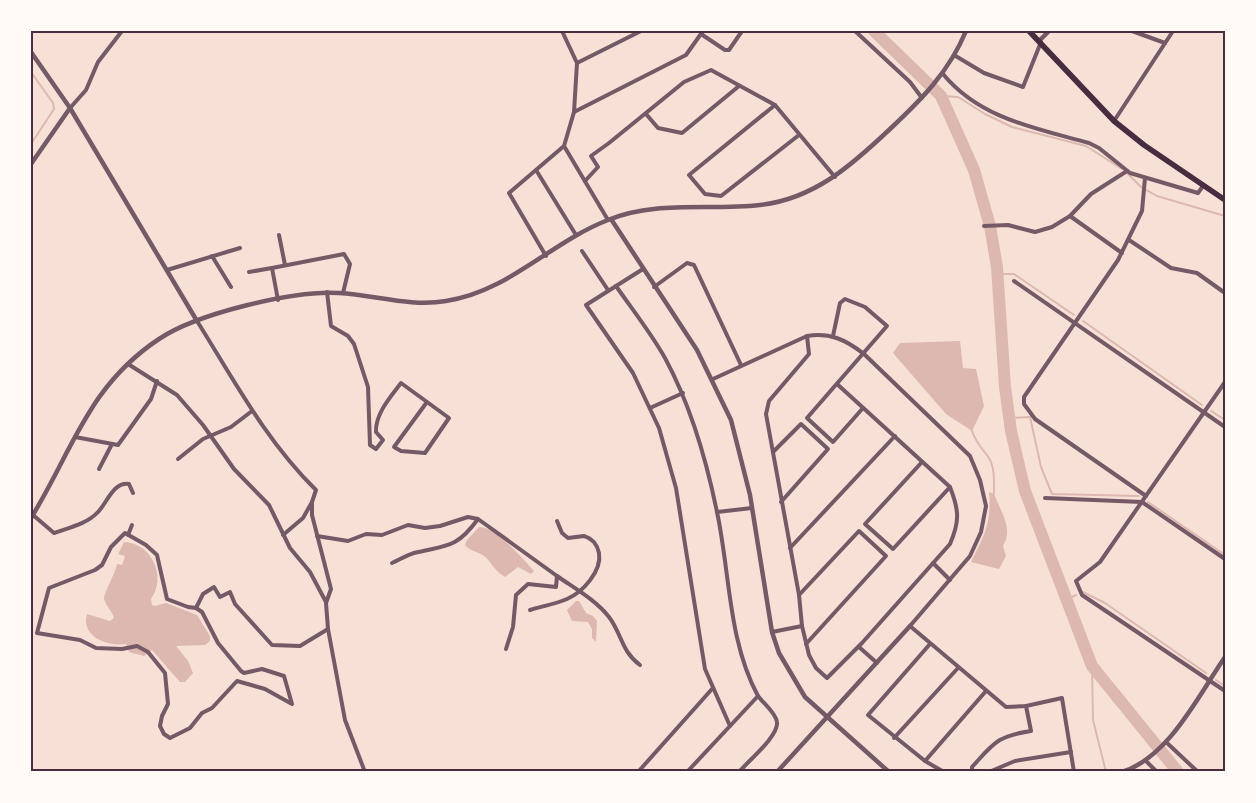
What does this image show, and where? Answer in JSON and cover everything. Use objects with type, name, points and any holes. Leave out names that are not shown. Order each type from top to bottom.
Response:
[{"type":"main road","points":[[1030,31],[1114,121],[1144,145],[1225,200]]},
{"type":"street","points":[[31,164],[70,108],[86,90],[98,62],[122,31]]},
{"type":"street","points":[[546,256],[509,194],[564,146],[574,112],[577,63],[562,31]]},
{"type":"street","points":[[577,63],[641,31]]},
{"type":"street","points":[[574,112],[686,55],[702,32],[725,50],[729,50],[742,31]]},
{"type":"street","points":[[855,31],[910,82],[922,98]]},
{"type":"street","points":[[134,493],[129,484],[121,484],[90,519],[54,533],[32,516],[59,470],[75,437],[108,382],[160,338],[177,328],[215,314],[278,300],[327,292],[421,303],[456,300],[486,291],[546,256],[576,235],[609,219],[656,208],[740,207],[782,202],[801,195],[835,177],[863,154],[922,98],[943,74],[966,31]]},
{"type":"street","points":[[954,55],[984,73],[1023,87],[1040,41],[1049,31]]},
{"type":"street","points":[[1132,31],[1165,43]]},
{"type":"street","points":[[1114,121],[1173,31]]},
{"type":"street","points":[[31,52],[70,108],[252,411],[280,450],[316,490],[303,518],[283,535]]},
{"type":"street","points":[[585,182],[598,168],[591,156],[684,82],[711,70],[775,105],[835,177]]},
{"type":"street","points":[[943,74],[966,98],[986,110],[1012,121],[1089,143],[1099,148],[1128,171],[1145,178],[1198,193],[1203,186]]},
{"type":"street","points":[[646,114],[658,128],[682,133],[739,86]]},
{"type":"street","points":[[775,105],[689,175],[705,194],[721,196],[799,134]]},
{"type":"street","points":[[564,146],[609,219],[697,350],[713,379],[736,438],[752,508],[772,632],[779,653],[791,676],[805,696],[889,772]]},
{"type":"street","points":[[536,170],[576,235]]},
{"type":"street","points":[[984,226],[1008,224],[1035,232],[1052,227],[1070,216],[1091,194],[1128,171]]},
{"type":"street","points":[[1145,178],[1142,211],[1129,240],[1024,397],[1024,404],[1042,424],[1146,496]]},
{"type":"street","points":[[1070,216],[1122,253]]},
{"type":"street","points":[[279,235],[285,265]]},
{"type":"street","points":[[1129,240],[1171,268],[1197,273],[1225,293]]},
{"type":"street","points":[[167,270],[240,248]]},
{"type":"street","points":[[582,251],[608,290]]},
{"type":"street","points":[[249,272],[344,254],[350,264],[343,293]]},
{"type":"street","points":[[212,256],[231,287]]},
{"type":"street","points":[[654,287],[688,263],[694,266],[741,365]]},
{"type":"street","points":[[272,268],[278,300]]},
{"type":"street","points":[[643,269],[586,305],[633,373],[650,408],[669,460],[676,488],[705,669],[712,689],[730,726]]},
{"type":"street","points":[[1014,281],[1225,427]]},
{"type":"street","points":[[616,286],[664,356],[683,393],[703,449],[718,512],[743,663],[758,696],[777,722],[776,729],[771,738],[738,772]]},
{"type":"street","points":[[327,292],[331,326],[348,336],[354,344],[368,387],[370,445],[376,449],[384,440],[376,432],[376,427],[383,410],[401,383],[449,418],[425,453],[396,449],[394,447],[426,402]]},
{"type":"street","points":[[833,336],[840,303],[845,299],[865,308],[887,326],[807,418],[833,442],[863,408]]},
{"type":"street","points":[[713,379],[807,336],[819,334],[833,336],[851,344],[954,438],[970,456],[980,480],[986,506],[981,532],[970,556],[828,718],[777,772]]},
{"type":"street","points":[[807,336],[809,354],[769,401],[766,414],[806,644],[816,668],[827,678],[859,647],[950,544],[957,528],[958,506],[950,487],[837,384]]},
{"type":"street","points":[[128,364],[158,381],[177,395],[210,435],[234,469],[269,505],[290,548],[310,572],[326,603],[328,630],[345,720],[365,772]]},
{"type":"street","points":[[75,437],[118,445],[151,399],[158,381]]},
{"type":"street","points":[[1225,382],[1100,562],[1076,581],[1082,595],[1225,691]]},
{"type":"street","points":[[650,408],[683,393]]},
{"type":"street","points":[[178,459],[210,435],[231,426],[252,411]]},
{"type":"street","points":[[773,452],[801,424],[828,448],[781,502]]},
{"type":"street","points":[[790,548],[895,436]]},
{"type":"street","points":[[100,468],[112,444]]},
{"type":"street","points":[[922,462],[865,524],[893,549],[950,487]]},
{"type":"street","points":[[1045,498],[1142,502],[1225,560]]},
{"type":"street","points":[[312,502],[312,515],[331,589],[326,603]]},
{"type":"street","points":[[718,512],[752,508]]},
{"type":"street","points":[[317,536],[348,541],[366,534],[382,535],[408,525],[426,528],[440,526],[468,517],[478,519],[578,591],[610,618],[628,655],[640,665]]},
{"type":"street","points":[[392,563],[412,553],[442,549],[454,543],[468,532],[478,519]]},
{"type":"street","points":[[530,610],[565,600],[578,591],[596,572],[599,554],[596,544],[584,536],[568,538],[562,533],[557,521]]},
{"type":"street","points":[[128,535],[132,524]]},
{"type":"street","points":[[799,595],[859,530],[886,556],[806,644]]},
{"type":"street","points":[[125,533],[157,555],[167,598],[180,605],[196,608],[202,612],[218,643],[241,671],[244,673],[262,669],[284,676],[292,704],[265,689],[237,681],[212,708],[202,713],[190,728],[170,738],[164,734],[160,726],[162,716],[168,704],[165,673],[150,653],[137,646],[96,648],[80,640],[37,633],[49,588],[95,570],[102,565],[111,547],[125,533]]},
{"type":"street","points":[[933,563],[950,580]]},
{"type":"street","points":[[506,649],[513,626],[515,601],[518,592],[528,584],[556,588],[557,576]]},
{"type":"street","points":[[196,608],[203,594],[214,587],[220,597],[230,592],[234,604],[272,646],[300,646],[328,630]]},
{"type":"street","points":[[772,632],[802,626]]},
{"type":"street","points":[[910,626],[1006,708],[1026,706],[1062,698],[1074,772]]},
{"type":"street","points":[[930,644],[868,715],[894,738],[925,761],[944,772]]},
{"type":"street","points":[[859,647],[877,663]]},
{"type":"street","points":[[1122,772],[1146,760],[1166,742],[1225,658]]},
{"type":"street","points":[[894,738],[958,668]]},
{"type":"street","points":[[646,772],[640,770],[712,689]]},
{"type":"street","points":[[925,761],[986,691]]},
{"type":"street","points":[[687,772],[758,696]]},
{"type":"street","points":[[972,772],[972,767],[995,741],[1010,734],[1031,731],[1026,706]]},
{"type":"street","points":[[1166,742],[1198,772]]},
{"type":"street","points":[[989,772],[1015,761],[1071,752]]},
{"type":"street","points":[[1146,760],[1157,772]]},
{"type":"shaded area","points":[[960,341],[963,368],[976,369],[984,406],[972,431],[946,414],[893,353],[900,343]]},
{"type":"shaded area","points":[[989,492],[994,494],[1007,526],[1006,540],[1003,546],[1006,556],[999,569],[971,562],[986,528],[990,503]]},
{"type":"shaded area","points":[[479,527],[486,528],[501,538],[534,571],[531,574],[518,567],[505,577],[501,574],[484,556],[465,545]]},
{"type":"shaded area","points":[[124,542],[142,548],[154,563],[157,581],[156,590],[151,599],[152,605],[166,603],[197,615],[210,636],[210,641],[205,645],[176,646],[188,661],[193,673],[185,682],[180,682],[152,650],[144,656],[129,652],[126,644],[119,645],[104,642],[88,629],[86,622],[87,614],[110,621],[114,618],[104,597],[117,564],[122,565],[125,556],[118,554]]},
{"type":"shaded area","points":[[576,601],[579,601],[586,613],[593,616],[597,621],[596,642],[592,638],[592,629],[588,622],[572,621],[567,610]]},
{"type":"waterway","points":[[874,31],[941,96],[974,170],[990,226],[997,267],[1005,387],[1011,431],[1025,491],[1092,666],[1178,772]]},
{"type":"waterway","points":[[31,72],[53,103],[54,109],[31,144]]},
{"type":"waterway","points":[[941,96],[958,97],[985,114],[1012,127],[1086,146],[1122,169]]},
{"type":"waterway","points":[[1126,172],[1141,187],[1157,196],[1225,216]]},
{"type":"waterway","points":[[997,274],[1014,274],[1074,315]]},
{"type":"waterway","points":[[1083,321],[1202,405]]},
{"type":"waterway","points":[[1211,411],[1225,420]]},
{"type":"waterway","points":[[1009,418],[1030,417],[1041,467],[1052,494],[1139,496]]},
{"type":"waterway","points":[[972,431],[991,462],[994,475],[994,494]]},
{"type":"waterway","points":[[1148,502],[1225,555]]},
{"type":"waterway","points":[[1083,592],[1105,603],[1206,673]]},
{"type":"waterway","points":[[1066,600],[1076,595]]},
{"type":"waterway","points":[[1092,666],[1093,720],[1106,772]]},
{"type":"waterway","points":[[1216,680],[1225,686]]}]
